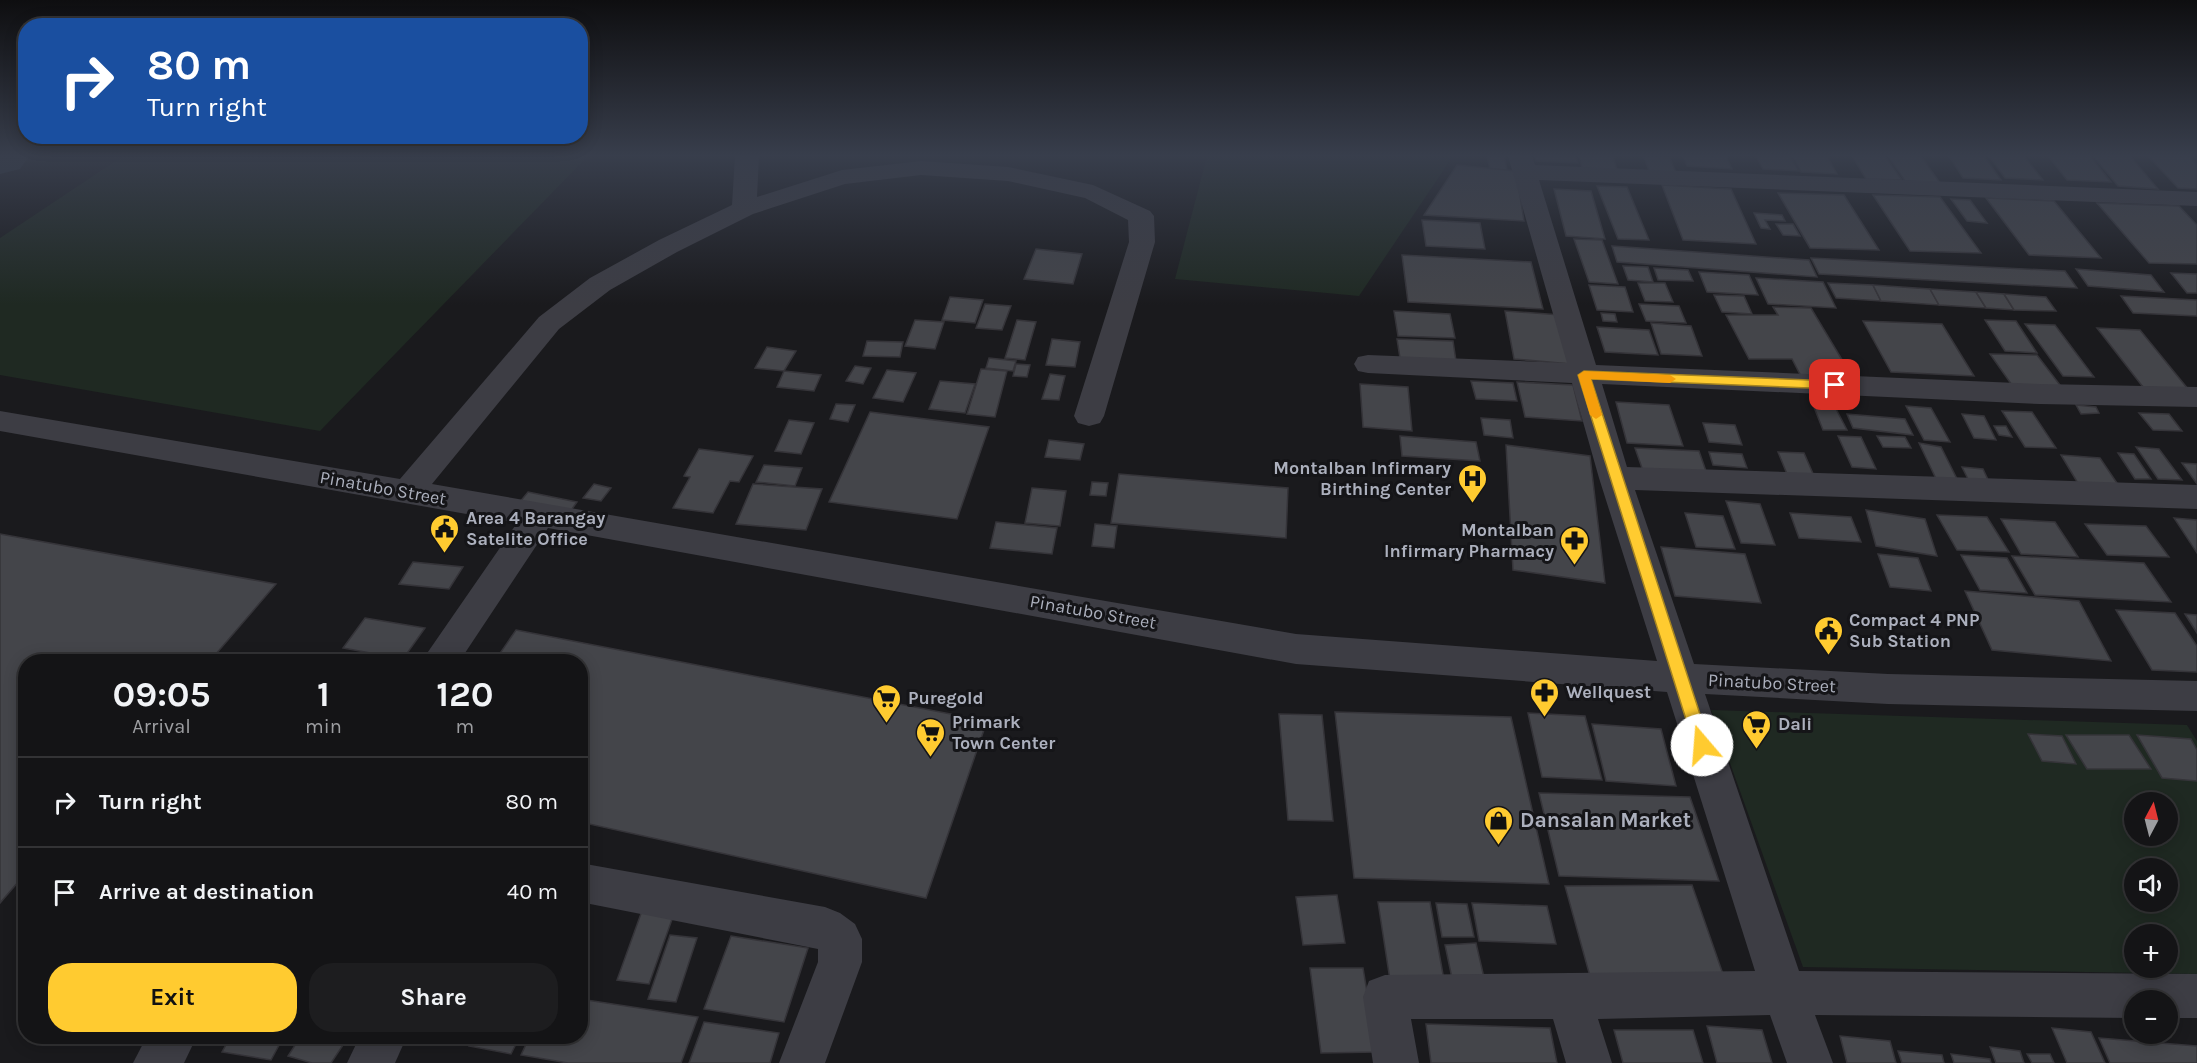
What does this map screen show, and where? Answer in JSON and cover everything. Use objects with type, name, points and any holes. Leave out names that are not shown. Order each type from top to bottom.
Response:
[{"type":"street","points":[[407,492],[549,323],[600,284],[668,246],[754,206]]},
{"type":"street","points":[[1089,416],[1142,242],[1141,216],[1120,206]]},
{"type":"street","points":[[1535,206],[1615,478],[1679,678],[1784,993],[1810,1063]]},
{"type":"street","points":[[1368,364],[2040,394],[2197,397]]},
{"type":"street","name":"Pinatubo Street","points":[[0,421],[900,577],[1296,650],[1679,678],[1888,689],[2197,696]]},
{"type":"street","points":[[1615,478],[2197,497]]},
{"type":"street","points":[[444,654],[540,515]]},
{"type":"street","points":[[588,883],[825,927],[840,939],[840,962],[802,1063]]},
{"type":"street","points":[[1395,1063],[1385,997],[1784,993],[2197,996]]},
{"type":"street","points":[[1569,996],[1589,1063]]},
{"type":"street","points":[[156,1063],[169,1044]]},
{"type":"street","points":[[370,1063],[381,1044]]},
{"type":"shaded area","points":[[49,206],[540,206],[320,431],[0,375],[0,238]]},
{"type":"shaded area","points":[[1194,206],[1420,206],[1359,296],[1175,279]]},
{"type":"shaded area","points":[[1711,710],[2187,725],[2197,741],[2197,974],[2178,974],[2178,924],[2124,924],[2124,973],[1803,967]]},
{"type":"building","points":[[1430,206],[1522,206],[1524,221],[1424,215]]},
{"type":"building","points":[[1558,206],[1595,206],[1605,239],[1566,236]]},
{"type":"building","points":[[1605,206],[1635,206],[1649,240],[1618,239]]},
{"type":"building","points":[[1670,206],[1739,206],[1756,244],[1683,240]]},
{"type":"building","points":[[1785,206],[1851,206],[1879,250],[1810,248]]},
{"type":"building","points":[[1880,206],[1946,206],[1981,253],[1910,251]]},
{"type":"building","points":[[1956,206],[1974,206],[1987,223],[1967,221]]},
{"type":"building","points":[[1992,206],[2058,206],[2101,258],[2029,255]]},
{"type":"building","points":[[2099,206],[2179,206],[2197,225],[2197,264],[2149,263]]},
{"type":"building","points":[[1754,213],[1782,215],[1785,221],[1765,220],[1770,229],[1761,228]]},
{"type":"building","points":[[1422,220],[1480,223],[1485,249],[1426,246]]},
{"type":"building","points":[[1776,224],[1793,224],[1800,236],[1783,235]]},
{"type":"building","points":[[1574,239],[1602,240],[1618,284],[1589,282]]},
{"type":"building","points":[[1612,246],[1809,260],[1817,277],[1617,262]]},
{"type":"building","points":[[1036,249],[1082,254],[1073,284],[1024,279]]},
{"type":"building","points":[[1402,255],[1531,262],[1543,309],[1408,302]]},
{"type":"building","points":[[1811,258],[2065,271],[2077,288],[1819,274]]},
{"type":"building","points":[[1623,266],[1648,267],[1653,282],[1628,280]]},
{"type":"building","points":[[1654,268],[1688,270],[1693,281],[1658,280]]},
{"type":"building","points":[[2076,269],[2151,275],[2164,292],[2088,286]]},
{"type":"building","points":[[1699,272],[1749,275],[1758,295],[1707,292]]},
{"type":"building","points":[[2171,273],[2197,274],[2197,293],[2187,293]]},
{"type":"building","points":[[1756,278],[1823,282],[1836,308],[1768,304]]},
{"type":"building","points":[[1638,283],[1665,283],[1673,302],[1645,301]]},
{"type":"building","points":[[1828,283],[1873,285],[1881,301],[1836,298]]},
{"type":"building","points":[[1589,285],[1625,287],[1633,312],[1597,310]]},
{"type":"building","points":[[1873,285],[1930,289],[1939,305],[1881,301]]},
{"type":"building","points":[[1930,289],[1976,292],[1986,308],[1939,305]]},
{"type":"building","points":[[1976,292],[2004,294],[2014,310],[1986,308]]},
{"type":"building","points":[[2004,294],[2046,297],[2056,311],[2014,310]]},
{"type":"building","points":[[1714,295],[1744,296],[1752,314],[1722,312]]},
{"type":"building","points":[[2121,296],[2197,300],[2197,316],[2133,313]]},
{"type":"building","points":[[950,297],[983,300],[975,323],[942,320]]},
{"type":"building","points":[[985,304],[1011,306],[1002,330],[976,328]]},
{"type":"building","points":[[1639,304],[1679,306],[1686,323],[1646,321]]},
{"type":"building","points":[[1773,307],[1811,308],[1856,383],[1804,382],[1792,359],[1749,359],[1726,315],[1778,315]]},
{"type":"building","points":[[1394,311],[1450,314],[1455,338],[1398,336]]},
{"type":"building","points":[[1505,311],[1561,315],[1571,364],[1514,359]]},
{"type":"building","points":[[1601,313],[1615,314],[1617,322],[1603,321]]},
{"type":"building","points":[[915,320],[944,322],[935,349],[905,346]]},
{"type":"building","points":[[1017,320],[1036,322],[1025,360],[1005,358]]},
{"type":"building","points":[[1985,320],[2016,321],[2037,353],[2005,351]]},
{"type":"building","points":[[1863,321],[1942,324],[1974,376],[1891,372]]},
{"type":"building","points":[[1651,323],[1691,326],[1702,356],[1661,354]]},
{"type":"building","points":[[2025,324],[2055,325],[2094,377],[2063,376]]},
{"type":"building","points":[[1597,327],[1649,330],[1658,355],[1605,352]]},
{"type":"building","points":[[2097,328],[2140,330],[2188,389],[2143,387]]},
{"type":"building","points":[[1052,339],[1080,342],[1075,367],[1046,365]]},
{"type":"building","points":[[1397,339],[1453,341],[1456,361],[1400,358]]},
{"type":"building","points":[[867,341],[903,342],[900,357],[863,356]]},
{"type":"building","points":[[767,347],[796,351],[784,371],[755,368]]},
{"type":"building","points":[[1990,354],[2037,355],[2063,389],[2014,388]]},
{"type":"building","points":[[989,358],[1016,361],[1013,371],[986,368]]},
{"type":"building","points":[[1016,364],[1030,365],[1027,377],[1013,376]]},
{"type":"building","points":[[855,366],[871,368],[863,384],[846,381]]},
{"type":"building","points":[[981,369],[1007,371],[995,417],[967,414]]},
{"type":"building","points":[[887,370],[916,373],[903,402],[873,398]]},
{"type":"building","points":[[784,371],[821,375],[814,391],[777,387]]},
{"type":"building","points":[[1050,374],[1065,376],[1059,400],[1042,399]]},
{"type":"building","points":[[940,381],[975,384],[965,413],[929,409]]},
{"type":"building","points":[[1471,381],[1513,383],[1517,401],[1476,399]]},
{"type":"building","points":[[1517,382],[1573,385],[1582,421],[1525,417]]},
{"type":"building","points":[[1360,384],[1408,387],[1412,431],[1363,427]]},
{"type":"building","points":[[1616,402],[1669,405],[1683,446],[1627,443]]},
{"type":"building","points":[[836,404],[855,405],[848,422],[830,419]]},
{"type":"building","points":[[2076,405],[2096,407],[2099,413],[2081,414]]},
{"type":"building","points":[[1906,406],[1931,408],[1950,442],[1924,440]]},
{"type":"building","points":[[1814,407],[1836,409],[1847,430],[1823,430]]},
{"type":"building","points":[[2002,411],[2032,412],[2056,448],[2025,447]]},
{"type":"building","points":[[870,412],[989,427],[957,519],[829,502]]},
{"type":"building","points":[[2139,413],[2169,414],[2182,431],[2153,430]]},
{"type":"building","points":[[1847,414],[1905,419],[1913,435],[1853,428]]},
{"type":"building","points":[[1962,414],[1984,416],[1996,440],[1974,438]]},
{"type":"building","points":[[1481,418],[1510,420],[1513,438],[1484,435]]},
{"type":"building","points":[[789,420],[814,423],[801,454],[775,451]]},
{"type":"building","points":[[1703,423],[1735,425],[1742,445],[1709,442]]},
{"type":"building","points":[[1994,426],[2006,426],[2012,437],[1999,435]]},
{"type":"building","points":[[1400,436],[1476,442],[1480,461],[1402,456]]},
{"type":"building","points":[[1838,436],[1861,437],[1876,469],[1852,467]]},
{"type":"building","points":[[1877,436],[1905,437],[1911,448],[1883,447]]},
{"type":"building","points":[[1049,440],[1084,444],[1080,460],[1045,457]]},
{"type":"building","points":[[1919,443],[1941,447],[1961,487],[1939,485]]},
{"type":"building","points":[[1506,445],[1590,456],[1605,583],[1513,570]]},
{"type":"building","points":[[2136,447],[2159,449],[2182,480],[2158,479]]},
{"type":"building","points":[[1635,448],[1699,451],[1707,474],[1643,471]]},
{"type":"building","points":[[699,449],[753,456],[739,482],[730,481],[713,513],[673,508],[690,477],[684,476]]},
{"type":"building","points":[[1709,452],[1742,454],[1747,468],[1713,465]]},
{"type":"building","points":[[1778,452],[1804,453],[1814,476],[1787,474]]},
{"type":"building","points":[[2118,453],[2134,454],[2151,479],[2135,479]]},
{"type":"building","points":[[2061,455],[2100,458],[2123,492],[2082,490]]},
{"type":"building","points":[[2182,463],[2197,464],[2197,484]]},
{"type":"building","points":[[764,465],[802,468],[795,486],[756,482]]},
{"type":"building","points":[[1962,467],[1983,469],[1990,484],[1970,483]]},
{"type":"building","points":[[1119,474],[1288,488],[1286,538],[1111,523]]},
{"type":"building","points":[[1092,482],[1108,483],[1106,496],[1090,495]]},
{"type":"building","points":[[594,484],[611,488],[601,501],[583,498]]},
{"type":"building","points":[[753,484],[822,489],[806,530],[736,524]]},
{"type":"building","points":[[1032,488],[1066,491],[1060,526],[1025,523]]},
{"type":"building","points":[[528,492],[577,502],[569,513],[519,503]]},
{"type":"building","points":[[1726,501],[1760,504],[1775,545],[1741,543]]},
{"type":"building","points":[[1866,510],[1925,519],[1937,556],[1876,546]]},
{"type":"building","points":[[1685,513],[1723,516],[1735,549],[1696,547]]},
{"type":"building","points":[[1790,513],[1851,517],[1861,542],[1799,538]]},
{"type":"building","points":[[1937,515],[1987,517],[2009,552],[1957,550]]},
{"type":"building","points":[[2174,518],[2197,520],[2197,553]]},
{"type":"building","points":[[2001,519],[2055,522],[2078,557],[2021,554]]},
{"type":"building","points":[[996,522],[1057,528],[1052,554],[990,548]]},
{"type":"building","points":[[1095,524],[1117,526],[1114,548],[1092,546]]},
{"type":"building","points":[[2085,524],[2146,526],[2169,557],[2107,555]]},
{"type":"building","points":[[0,534],[276,584],[216,654],[18,654],[18,882],[0,903]]},
{"type":"building","points":[[1661,547],[1745,554],[1761,603],[1675,596]]},
{"type":"building","points":[[1878,554],[1918,558],[1931,591],[1890,587]]},
{"type":"building","points":[[1961,555],[2007,558],[2027,593],[1980,590]]},
{"type":"building","points":[[2012,556],[2144,563],[2171,602],[2035,595]]},
{"type":"building","points":[[413,562],[463,567],[449,589],[399,584]]},
{"type":"building","points":[[1965,591],[2079,601],[2111,661],[1992,650]]},
{"type":"building","points":[[2116,610],[2175,613],[2197,646],[2197,672],[2152,670]]},
{"type":"building","points":[[2185,614],[2197,615],[2197,633]]},
{"type":"building","points":[[365,618],[425,628],[407,654],[376,654],[343,648]]},
{"type":"building","points":[[516,630],[987,721],[926,898],[588,824],[588,654],[500,654]]},
{"type":"building","points":[[1335,712],[1511,717],[1549,884],[1354,878]]},
{"type":"building","points":[[1528,713],[1585,716],[1602,780],[1542,777]]},
{"type":"building","points":[[1279,714],[1322,715],[1333,821],[1288,820]]},
{"type":"building","points":[[1592,724],[1661,729],[1676,786],[1606,781]]},
{"type":"building","points":[[2028,734],[2062,736],[2076,764],[2042,761]]},
{"type":"building","points":[[2066,735],[2129,735],[2151,769],[2087,769]]},
{"type":"building","points":[[2137,735],[2191,739],[2197,750],[2197,781],[2162,778]]},
{"type":"building","points":[[1539,793],[1690,797],[1719,881],[1559,876]]},
{"type":"building","points":[[1692,885],[1725,980],[1591,980],[1565,886]]},
{"type":"building","points":[[1337,895],[1345,943],[1303,945],[1296,897]]},
{"type":"building","points":[[1378,902],[1430,902],[1444,980],[1390,980]]},
{"type":"building","points":[[1436,903],[1467,904],[1474,937],[1442,937]]},
{"type":"building","points":[[1472,903],[1547,906],[1556,944],[1479,941]]},
{"type":"building","points":[[643,908],[675,911],[649,984],[617,980]]},
{"type":"building","points":[[670,935],[697,938],[676,1002],[648,999]]},
{"type":"building","points":[[731,936],[808,948],[784,1022],[704,1009]]},
{"type":"building","points":[[1476,943],[1485,982],[1453,983],[1445,945]]},
{"type":"building","points":[[1310,968],[1363,968],[1377,1052],[1321,1053]]},
{"type":"building","points":[[588,1000],[698,1017],[681,1063],[568,1063],[521,1055],[526,1044],[588,1044]]},
{"type":"building","points":[[704,1022],[779,1033],[770,1063],[689,1063]]},
{"type":"building","points":[[1426,1024],[1550,1028],[1557,1063],[1431,1063]]},
{"type":"building","points":[[1707,1026],[1762,1030],[1772,1063],[1717,1063]]},
{"type":"building","points":[[2052,1028],[2091,1032],[2105,1063],[2067,1063]]},
{"type":"building","points":[[1614,1030],[1693,1030],[1703,1063],[1623,1063]]},
{"type":"building","points":[[1840,1036],[1890,1041],[1896,1063],[1847,1063]]},
{"type":"building","points":[[2099,1038],[2124,1040],[2124,1044],[2197,1046],[2197,1063],[2110,1063]]},
{"type":"building","points":[[226,1044],[280,1044],[271,1060],[222,1052]]},
{"type":"building","points":[[296,1044],[344,1044],[331,1063],[312,1063],[288,1056]]},
{"type":"building","points":[[470,1044],[516,1044],[511,1054],[469,1046]]},
{"type":"building","points":[[1990,1047],[2020,1051],[2024,1063],[1996,1063]]},
{"type":"building","points":[[1898,1051],[1942,1055],[1944,1063],[1902,1063]]},
{"type":"building","points":[[1951,1054],[1990,1059],[1991,1063],[1954,1063]]},
{"type":"building","points":[[2027,1054],[2050,1054],[2054,1063],[2032,1063]]},
{"type":"slow traffic","points":[[1596,415],[1584,375],[1670,379]]},
{"type":"place","name":"Montalban Infirmary Birthing Center","points":[[1472,504]]},
{"type":"place","name":"Area 4 Barangay Satelite Office","points":[[445,554]]},
{"type":"place","name":"Montalban Infirmary Pharmacy","points":[[1575,566]]},
{"type":"place","name":"Compact 4 PNP Sub Station","points":[[1828,656]]},
{"type":"place","name":"Wellquest","points":[[1545,718]]},
{"type":"place","name":"Puregold","points":[[887,724]]},
{"type":"place","name":"Dali","points":[[1757,750]]},
{"type":"place","name":"Primark Town Center","points":[[931,758]]},
{"type":"place","name":"Dansalan Market","points":[[1499,846]]},
{"type":"route","points":[[1702,745],[1584,375],[1835,385]]}]
